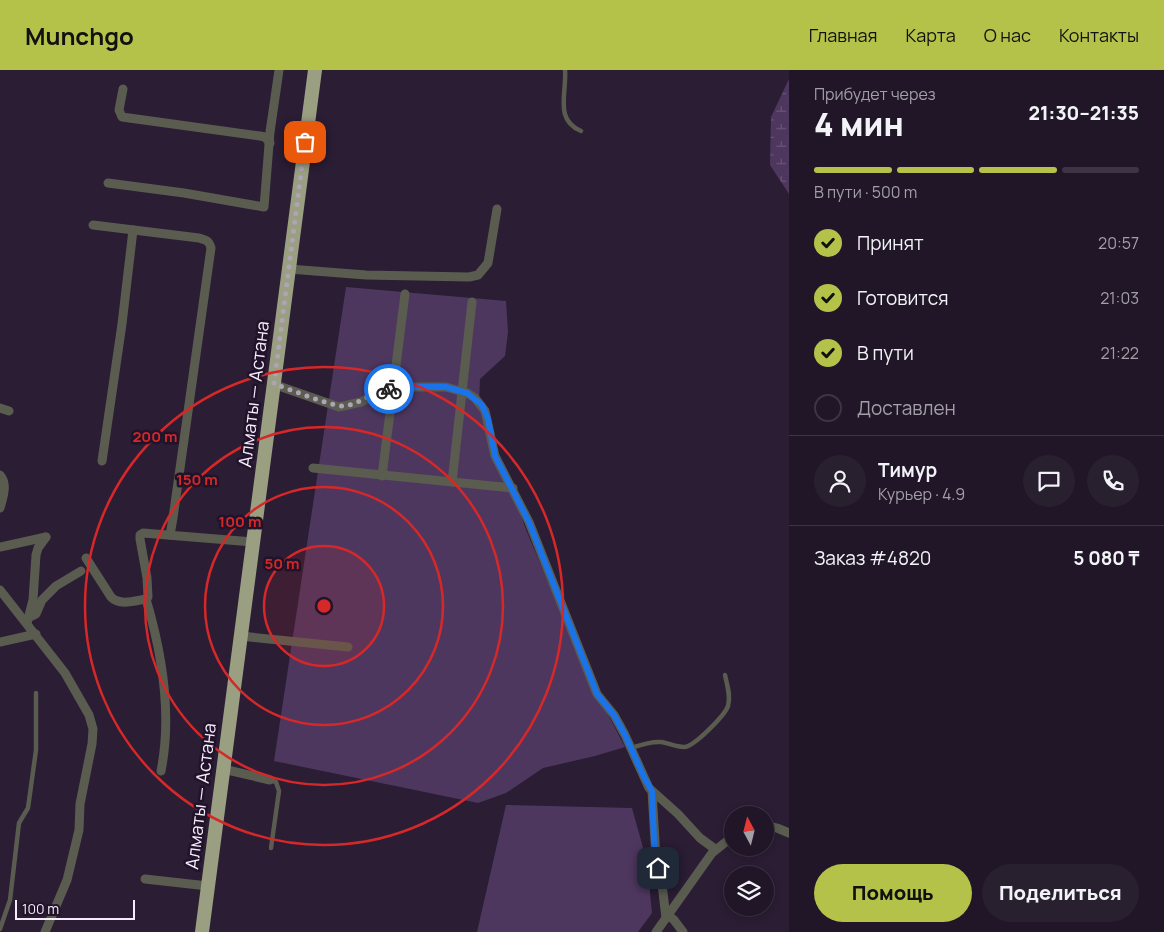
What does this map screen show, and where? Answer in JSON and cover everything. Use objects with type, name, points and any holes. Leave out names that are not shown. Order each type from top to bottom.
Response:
[{"type":"highway","name":"Алматы — Астана","points":[[202,932],[315,70]]},
{"type":"street","points":[[108,183],[203,196],[264,207],[280,70]]},
{"type":"street","points":[[122,89],[119,110],[122,117],[260,136],[265,137],[270,143]]},
{"type":"street","points":[[289,268],[366,275],[469,277],[478,275],[488,263],[497,210]]},
{"type":"street","points":[[93,225],[206,240],[210,244],[174,518],[170,535]]},
{"type":"street","points":[[102,461],[122,324],[133,230]]},
{"type":"street","points":[[382,476],[405,294]]},
{"type":"street","points":[[452,482],[472,302]]},
{"type":"street","points":[[274,384],[339,407],[361,402],[383,390],[432,386],[461,391],[475,398],[482,405],[488,419],[495,456],[529,522],[597,694],[614,715],[652,791],[678,814],[700,838],[715,849]]},
{"type":"street","points":[[313,468],[513,488]]},
{"type":"street","points":[[0,475],[3,478],[5,491],[0,508]]},
{"type":"street","points":[[161,771],[166,743],[165,706],[153,621],[146,600],[149,592],[140,535],[144,533],[253,542]]},
{"type":"street","points":[[0,547],[46,537],[38,548],[36,555],[33,600],[28,620]]},
{"type":"street","points":[[86,558],[115,601],[123,603],[146,600]]},
{"type":"street","points":[[28,620],[36,614],[42,600],[56,586],[81,571]]},
{"type":"street","points":[[0,590],[28,620],[77,692],[89,715],[92,729],[92,744],[80,804],[78,830],[67,880],[45,932]]},
{"type":"street","points":[[0,642],[36,634]]},
{"type":"street","points":[[240,636],[348,647]]},
{"type":"street","points":[[223,769],[270,780]]},
{"type":"street","points":[[652,791],[654,840],[667,916]]},
{"type":"street","points":[[774,827],[789,833]]},
{"type":"street","points":[[656,932],[715,849],[724,843]]},
{"type":"street","points":[[145,879],[208,886]]},
{"type":"street","points":[[667,916],[674,920],[683,932]]},
{"type":"lane","points":[[566,70],[564,107],[566,118],[572,128],[581,131]]},
{"type":"lane","points":[[631,748],[660,742],[684,747],[694,742],[714,724],[727,708],[729,701],[725,676]]},
{"type":"lane","points":[[0,929],[10,900],[19,823],[28,808],[36,750],[36,693]]},
{"type":"lane","points":[[270,780],[276,782],[280,791],[271,848]]},
{"type":"green space","points":[[789,79],[789,194],[770,165],[771,117]]},
{"type":"green space","points":[[346,287],[506,301],[508,332],[505,356],[480,379],[479,404],[527,532],[588,676],[625,747],[543,768],[506,793],[478,803],[274,761]]},
{"type":"green space","points":[[506,805],[632,808],[647,862],[652,913],[638,932],[477,932]]},
{"type":"way so far","points":[[305,142],[274,384],[339,407],[361,402],[383,390],[389,389]]},
{"type":"route","points":[[389,389],[432,386],[455,388],[475,398],[482,405],[488,419],[495,456],[529,522],[597,694],[614,715],[652,791],[654,840],[658,868]]}]
